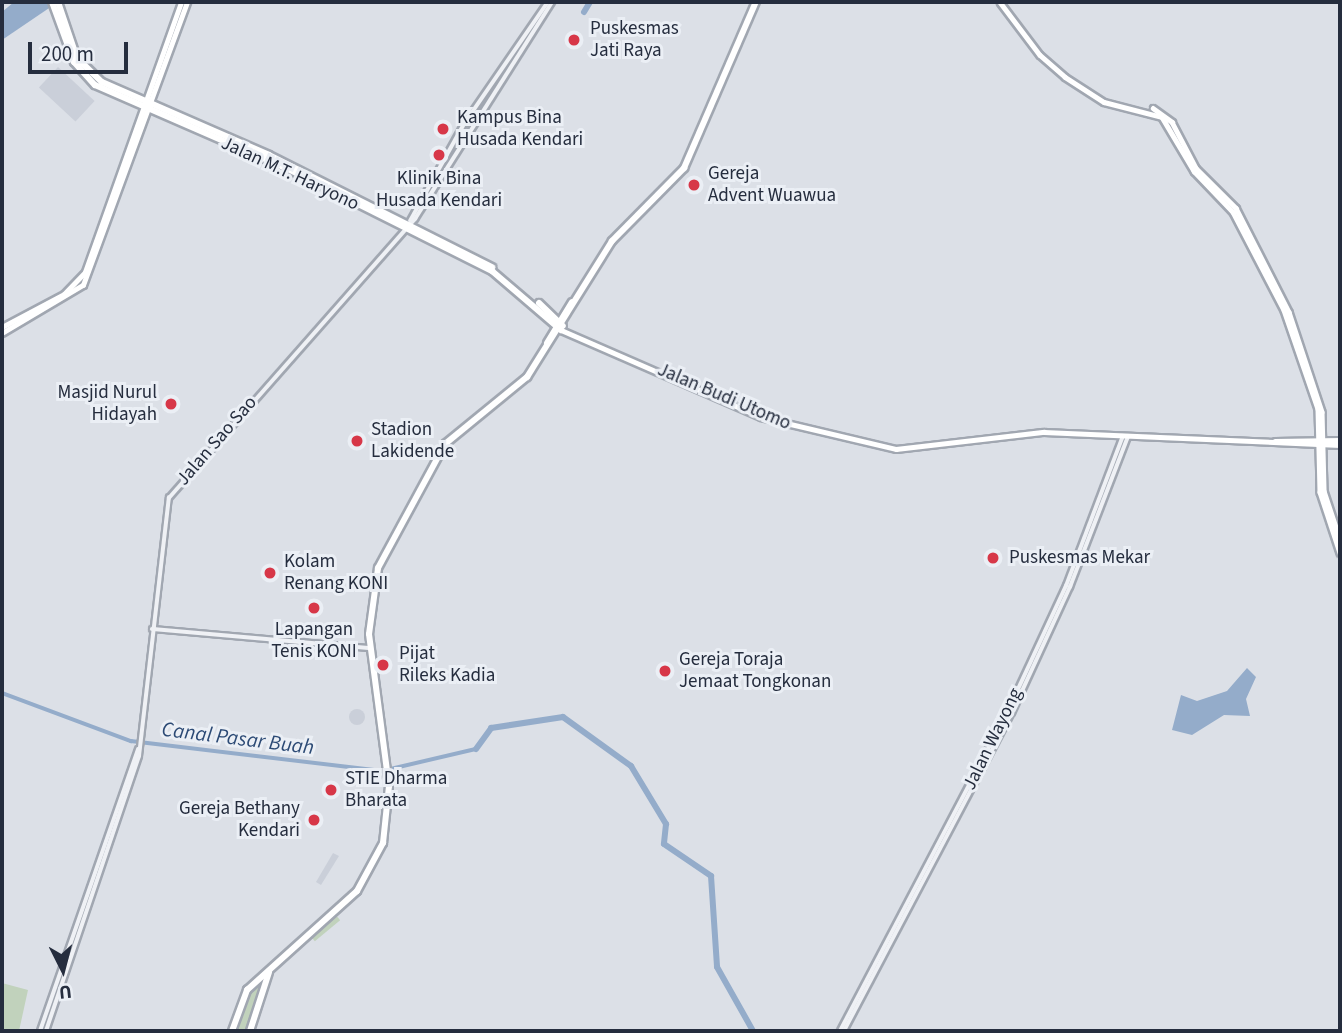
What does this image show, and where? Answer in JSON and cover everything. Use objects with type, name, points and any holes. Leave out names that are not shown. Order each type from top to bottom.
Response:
[{"type":"highway","points":[[232,1031],[241,999],[259,977],[269,972],[364,881],[387,829],[386,764],[369,648],[373,578],[437,456],[511,393],[562,328],[605,246],[684,168],[754,2]]},
{"type":"highway","name":"Jalan M.T. Haryono","points":[[56,3],[83,67],[150,104],[409,226]]},
{"type":"highway","name":"Jalan M.T. Haryono","points":[[56,3],[77,67],[95,85],[139,109],[284,167],[409,226],[504,278],[562,328]]},
{"type":"highway","points":[[250,1031],[269,972]]},
{"type":"highway","points":[[259,977],[266,983]]},
{"type":"main road","points":[[2,327],[70,289],[100,237],[142,100],[181,2]]},
{"type":"main road","points":[[2,333],[76,292],[100,237],[187,2]]},
{"type":"main road","points":[[1001,2],[1057,68],[1109,101],[1150,107],[1172,122],[1196,168],[1242,218],[1301,351],[1324,442],[1324,491],[1340,539]]},
{"type":"main road","name":"Jalan Budi Utomo","points":[[562,328],[761,417],[889,448],[1031,433],[1268,443],[1340,442]]},
{"type":"main road","points":[[1324,442],[1320,492],[1340,553]]},
{"type":"street","name":"Jalan Sao Sao","points":[[46,1031],[138,750],[166,509],[175,489],[409,226],[493,85],[550,2]]},
{"type":"street","name":"Jalan Wayong","points":[[842,1031],[987,758],[1066,586],[1126,436]]},
{"type":"street","points":[[152,629],[369,648]]},
{"type":"street","name":"Jalan Sao Sao","points":[[40,1031],[138,750]]},
{"type":"shaded area","points":[[58,67],[95,101],[75,122],[39,87]]},
{"type":"shaded area","points":[[357,709],[363,711],[363,723],[357,725],[351,723],[349,717],[351,711]]},
{"type":"shaded area","points":[[333,853],[339,856],[321,885],[316,882]]},
{"type":"green space","points":[[335,914],[340,920],[315,941],[310,935]]},
{"type":"green space","points":[[261,981],[247,1031],[237,1031],[246,999]]},
{"type":"green space","points":[[2,983],[28,990],[19,1031],[2,1031]]},
{"type":"water","points":[[14,2],[58,2],[2,40],[2,12]]},
{"type":"water","name":"Kolam Renang KONI","points":[[266,564],[274,564],[279,573],[277,580],[266,582],[261,577],[261,569]]},
{"type":"water","points":[[1247,668],[1256,677],[1246,699],[1250,716],[1224,715],[1192,735],[1172,730],[1181,695],[1197,701],[1227,691]]},
{"type":"waterway","points":[[584,12],[590,2]]},
{"type":"waterway","name":"Canal Pasar Buah","points":[[2,693],[131,741],[382,771],[476,749]]},
{"type":"waterway","points":[[476,749],[491,728],[563,717],[631,766],[666,824],[664,844],[711,876],[717,967],[753,1031]]},
{"type":"place","name":"Puskesmas Jati Raya","points":[[574,40]]},
{"type":"place","name":"Kampus Bina Husada Kendari","points":[[443,129]]},
{"type":"place","name":"Klinik Bina Husada Kendari","points":[[439,155]]},
{"type":"place","name":"Gereja Advent Wuawua","points":[[694,185]]},
{"type":"place","name":"Masjid Nurul Hidayah","points":[[171,404]]},
{"type":"place","name":"Stadion Lakidende","points":[[357,441]]},
{"type":"place","name":"Puskesmas Mekar","points":[[993,558]]},
{"type":"place","name":"Kolam Renang KONI","points":[[270,573]]},
{"type":"place","name":"Lapangan Tenis KONI","points":[[314,608]]},
{"type":"place","name":"Pijat Rileks Kadia","points":[[383,665]]},
{"type":"place","name":"Gereja Toraja Jemaat Tongkonan","points":[[665,671]]},
{"type":"place","name":"STIE Dharma Bharata","points":[[331,790]]},
{"type":"place","name":"Gereja Bethany Kendari","points":[[314,820]]}]
